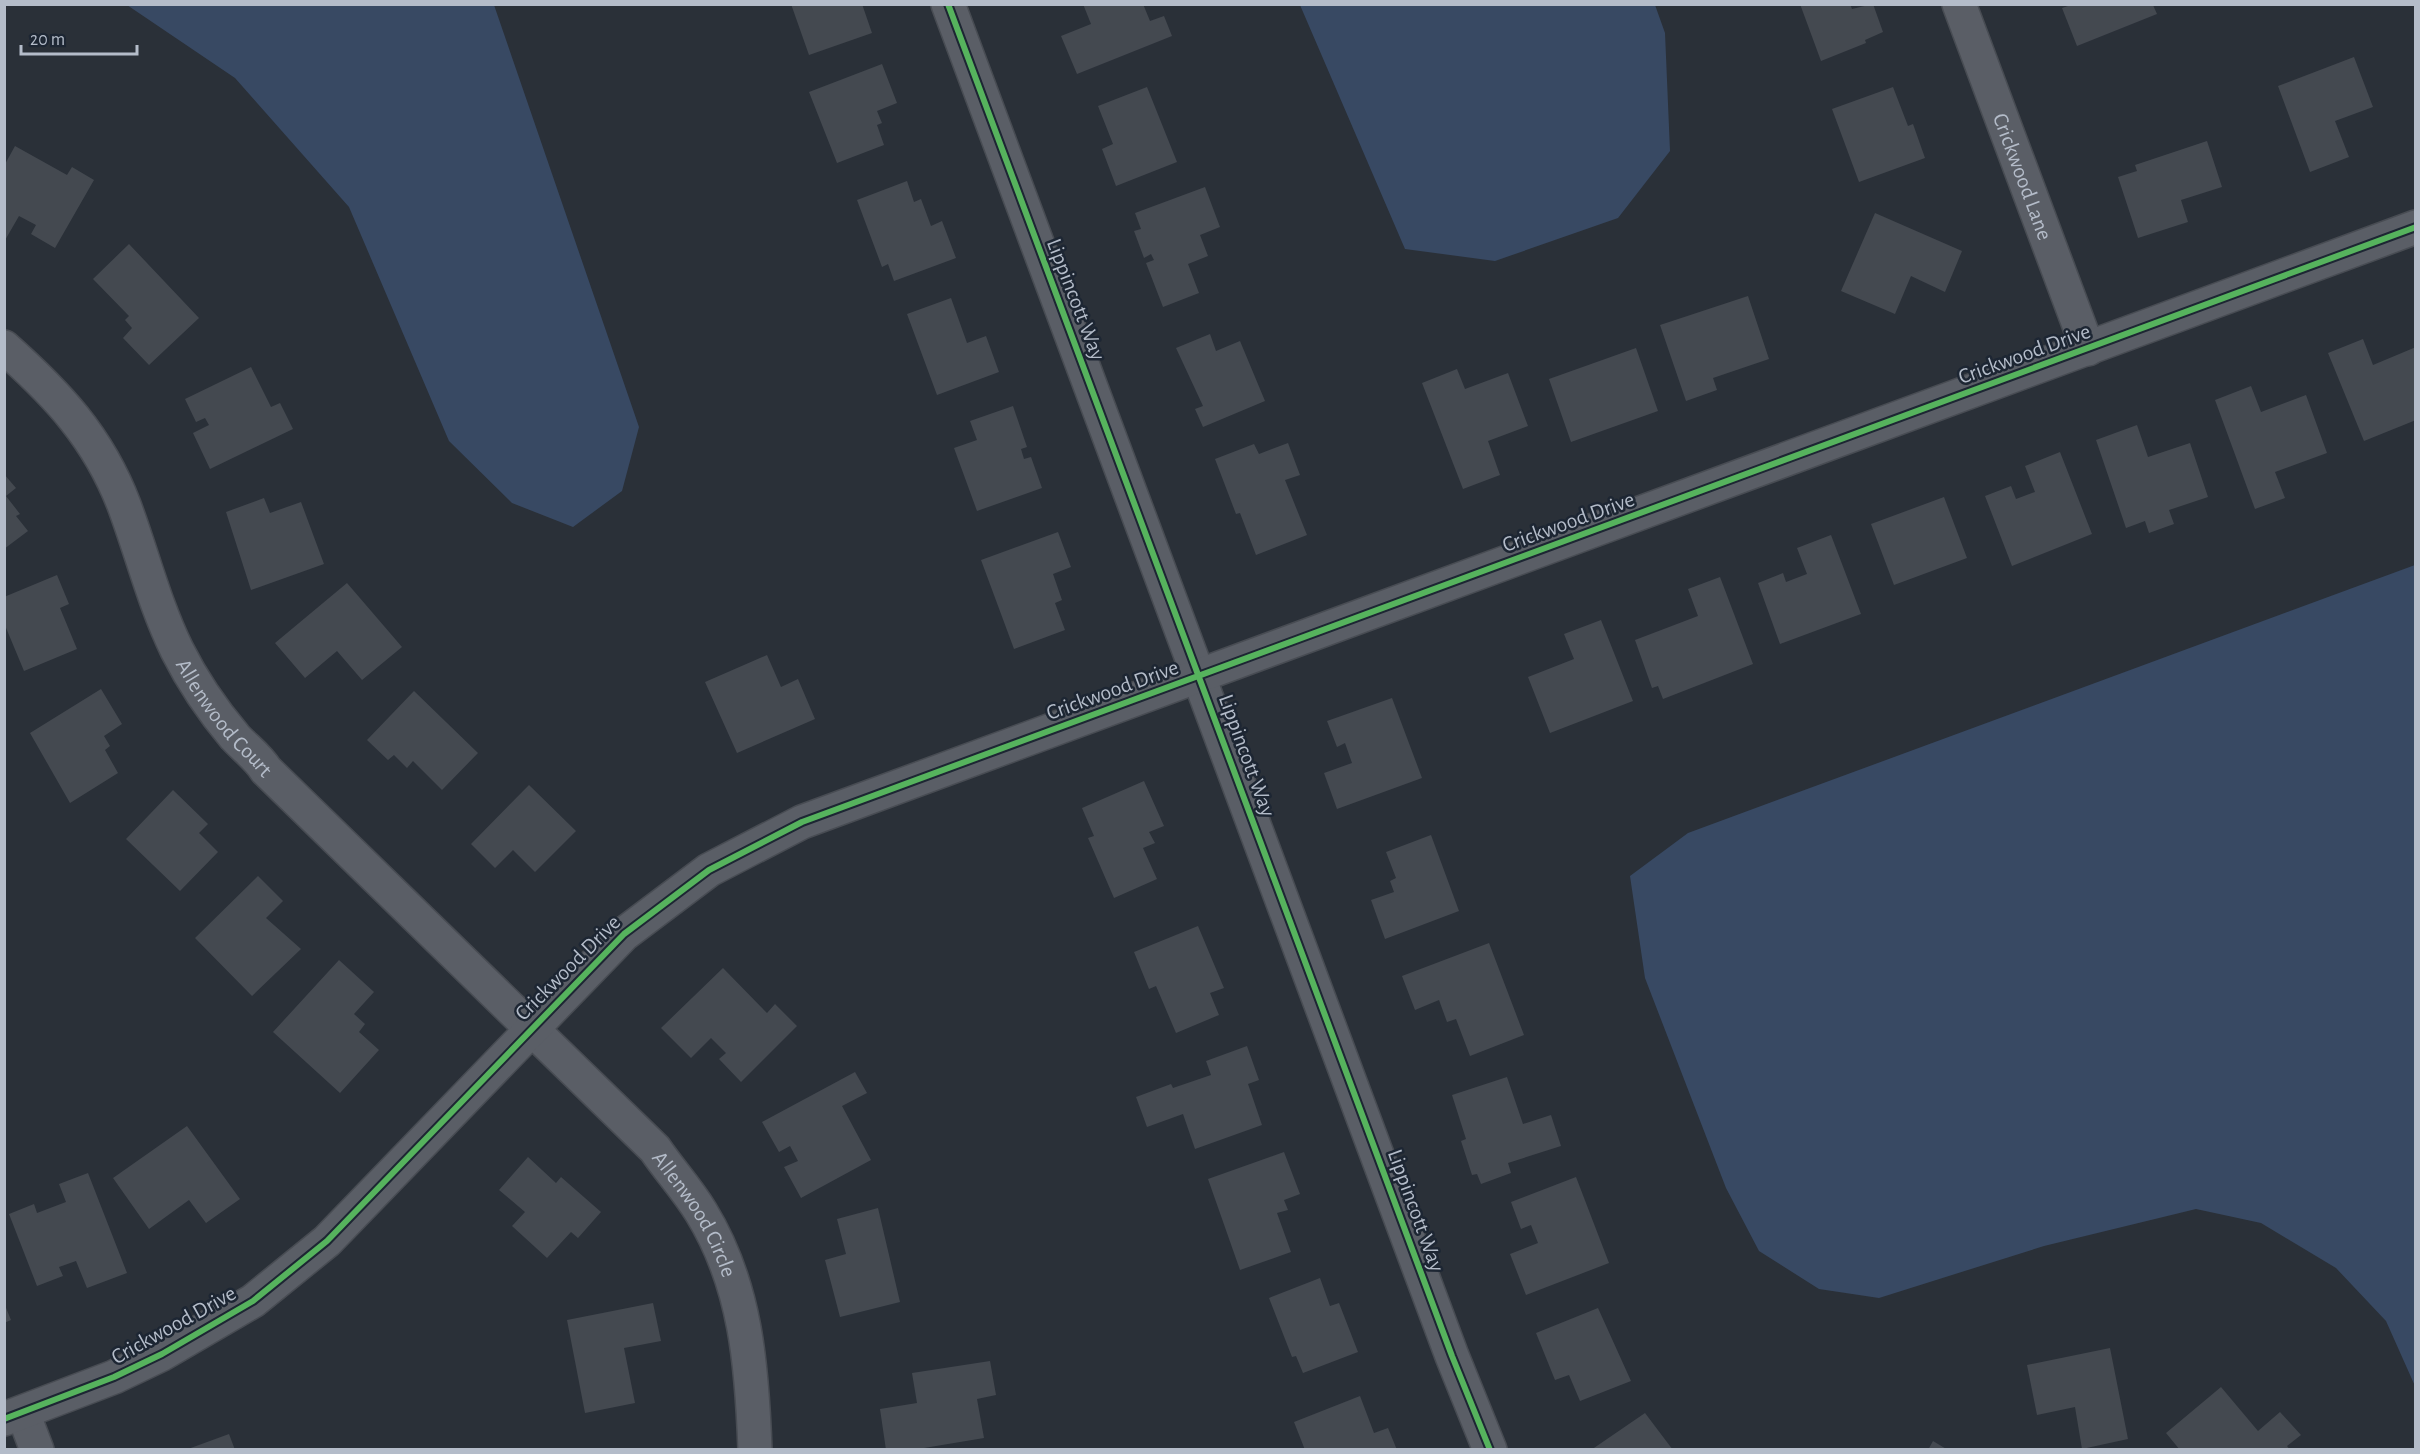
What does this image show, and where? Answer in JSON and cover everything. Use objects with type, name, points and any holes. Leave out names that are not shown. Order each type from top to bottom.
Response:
[{"type":"street","name":"Lippincott Way","points":[[948,4],[1448,1345],[1490,1449]]},
{"type":"street","name":"Crickwood Lane","points":[[1959,4],[2088,349]]},
{"type":"street","name":"Crickwood Drive","points":[[14,1416],[114,1377],[162,1354],[253,1301],[327,1241],[632,927],[709,870],[770,836],[802,822],[1199,675],[2415,227]]},
{"type":"street","name":"Allenwood Court","points":[[4,347],[42,379],[65,404],[92,441],[123,503],[156,601],[177,649],[198,687],[231,731],[266,770],[532,1028]]},
{"type":"street","name":"Allenwood Circle","points":[[532,1028],[655,1149],[687,1190],[710,1227],[731,1275],[748,1342],[755,1449]]},
{"type":"street","points":[[14,1416],[37,1449]]},
{"type":"water","points":[[127,5],[494,5],[639,427],[622,491],[573,527],[512,503],[449,441],[349,207],[235,78]]},
{"type":"water","points":[[1300,5],[1655,5],[1665,33],[1670,151],[1618,218],[1495,261],[1405,249]]},
{"type":"water","points":[[2415,565],[2415,1386],[2386,1321],[2336,1268],[2261,1223],[2196,1209],[2044,1246],[1879,1298],[1819,1289],[1759,1251],[1726,1188],[1645,978],[1630,876],[1688,833]]},
{"type":"building","points":[[791,4],[862,4],[872,33],[809,55]]},
{"type":"building","points":[[1083,4],[1143,4],[1150,21],[1164,16],[1172,36],[1077,74],[1061,36],[1091,24]]},
{"type":"building","points":[[1800,4],[1850,4],[1852,9],[1873,4],[1883,32],[1865,40],[1866,43],[1821,61]]},
{"type":"building","points":[[2071,5],[2153,5],[2157,14],[2077,46],[2062,8]]},
{"type":"building","points":[[2354,57],[2373,107],[2335,121],[2349,157],[2310,172],[2278,86]]},
{"type":"building","points":[[882,64],[897,103],[877,111],[882,123],[877,125],[884,145],[837,163],[809,92]]},
{"type":"building","points":[[1147,87],[1177,162],[1116,186],[1102,149],[1113,144],[1098,106]]},
{"type":"building","points":[[1893,87],[1908,126],[1913,124],[1925,158],[1859,182],[1832,109]]},
{"type":"building","points":[[2207,141],[2222,187],[2181,200],[2188,222],[2138,238],[2118,177],[2137,171],[2135,165]]},
{"type":"building","points":[[15,146],[67,175],[72,167],[94,180],[55,248],[31,234],[36,225],[19,216],[4,242],[4,166]]},
{"type":"building","points":[[907,181],[914,202],[921,199],[931,226],[942,221],[956,258],[894,281],[888,264],[882,267],[857,200]]},
{"type":"building","points":[[1205,187],[1220,227],[1200,235],[1208,256],[1188,264],[1199,293],[1163,307],[1146,263],[1154,260],[1151,254],[1144,258],[1134,231],[1141,229],[1135,213]]},
{"type":"building","points":[[1875,213],[1962,251],[1945,292],[1911,276],[1895,314],[1841,291]]},
{"type":"building","points":[[129,244],[199,318],[149,365],[123,338],[132,328],[125,320],[129,316],[93,279]]},
{"type":"building","points":[[1748,296],[1769,359],[1713,378],[1717,390],[1686,401],[1660,325]]},
{"type":"building","points":[[951,298],[967,343],[986,336],[999,372],[937,395],[907,314]]},
{"type":"building","points":[[1210,334],[1216,351],[1240,341],[1265,401],[1203,427],[1195,409],[1203,406],[1176,348]]},
{"type":"building","points":[[2363,339],[2373,365],[2416,347],[2416,420],[2364,441],[2328,353]]},
{"type":"building","points":[[1636,348],[1658,411],[1571,442],[1549,379]]},
{"type":"building","points":[[251,367],[271,407],[280,403],[293,429],[210,469],[193,433],[209,425],[205,418],[196,422],[185,399]]},
{"type":"building","points":[[1457,369],[1465,389],[1508,373],[1528,426],[1488,441],[1500,475],[1463,489],[1422,383]]},
{"type":"building","points":[[2251,386],[2261,412],[2306,395],[2327,453],[2275,472],[2285,498],[2255,509],[2215,400]]},
{"type":"building","points":[[1013,406],[1027,447],[1021,449],[1024,459],[1031,457],[1042,488],[977,511],[954,448],[977,440],[970,421]]},
{"type":"building","points":[[2137,425],[2148,457],[2190,443],[2208,497],[2169,510],[2174,524],[2149,533],[2145,521],[2126,528],[2096,440]]},
{"type":"building","points":[[1288,443],[1300,475],[1285,480],[1307,535],[1256,555],[1240,513],[1236,514],[1215,459],[1254,444],[1259,454]]},
{"type":"building","points":[[2060,452],[2092,534],[2012,566],[1985,496],[2011,486],[2016,499],[2035,492],[2025,466]]},
{"type":"building","points":[[4,474],[16,488],[6,496],[20,514],[16,516],[28,531],[4,549]]},
{"type":"building","points":[[1944,497],[1967,558],[1894,585],[1871,524]]},
{"type":"building","points":[[264,498],[270,513],[301,502],[324,564],[251,590],[226,512]]},
{"type":"building","points":[[1058,532],[1071,567],[1053,574],[1062,600],[1055,603],[1065,630],[1014,649],[981,560]]},
{"type":"building","points":[[1831,535],[1861,614],[1780,644],[1758,583],[1783,573],[1786,582],[1807,574],[1797,548]]},
{"type":"building","points":[[57,575],[69,604],[60,608],[77,649],[24,671],[4,623],[4,597]]},
{"type":"building","points":[[1720,577],[1753,664],[1663,699],[1658,686],[1652,688],[1635,640],[1698,616],[1688,589]]},
{"type":"building","points":[[347,583],[402,647],[362,680],[337,651],[305,678],[275,643]]},
{"type":"building","points":[[1601,620],[1633,701],[1550,733],[1528,677],[1574,659],[1564,634]]},
{"type":"building","points":[[767,655],[781,687],[798,679],[815,719],[737,753],[705,682]]},
{"type":"building","points":[[101,689],[122,724],[104,736],[110,746],[105,750],[118,773],[70,803],[30,733]]},
{"type":"building","points":[[414,691],[478,753],[442,790],[413,761],[407,768],[394,755],[388,760],[367,740]]},
{"type":"building","points":[[1392,698],[1422,778],[1337,809],[1324,773],[1352,763],[1345,743],[1337,747],[1327,721]]},
{"type":"building","points":[[1144,781],[1164,826],[1149,832],[1155,843],[1143,848],[1157,879],[1114,898],[1088,838],[1094,836],[1082,808]]},
{"type":"building","points":[[529,785],[576,831],[535,872],[513,850],[495,868],[471,844]]},
{"type":"building","points":[[173,790],[208,824],[199,833],[218,852],[180,891],[126,839]]},
{"type":"building","points":[[1431,835],[1459,911],[1385,939],[1371,900],[1394,892],[1390,881],[1396,878],[1386,852]]},
{"type":"building","points":[[258,876],[283,901],[266,918],[301,949],[252,996],[195,938]]},
{"type":"building","points":[[1198,926],[1224,988],[1210,993],[1219,1015],[1176,1033],[1156,986],[1149,989],[1134,952]]},
{"type":"building","points":[[1489,943],[1524,1035],[1470,1056],[1456,1019],[1447,1022],[1439,1000],[1415,1010],[1402,976]]},
{"type":"building","points":[[339,960],[374,992],[354,1014],[365,1024],[359,1032],[379,1050],[340,1093],[273,1032]]},
{"type":"building","points":[[723,968],[767,1013],[775,1004],[797,1026],[741,1082],[719,1059],[726,1053],[711,1038],[691,1058],[661,1028]]},
{"type":"building","points":[[1247,1046],[1259,1080],[1248,1084],[1262,1125],[1195,1149],[1183,1114],[1147,1127],[1136,1097],[1171,1084],[1173,1088],[1211,1075],[1206,1061]]},
{"type":"building","points":[[855,1072],[867,1093],[842,1106],[871,1160],[801,1198],[784,1167],[798,1161],[790,1146],[779,1152],[762,1122]]},
{"type":"building","points":[[1507,1077],[1523,1124],[1551,1115],[1561,1146],[1508,1163],[1511,1173],[1481,1184],[1477,1174],[1472,1175],[1461,1141],[1466,1139],[1452,1095]]},
{"type":"building","points":[[187,1126],[240,1199],[206,1223],[189,1200],[149,1229],[113,1178]]},
{"type":"building","points":[[1284,1152],[1300,1194],[1284,1200],[1288,1210],[1277,1213],[1291,1252],[1240,1270],[1208,1179]]},
{"type":"building","points":[[528,1157],[556,1183],[561,1177],[601,1212],[578,1238],[571,1232],[547,1258],[512,1226],[525,1212],[499,1190]]},
{"type":"building","points":[[88,1173],[127,1273],[87,1288],[76,1261],[59,1267],[63,1276],[37,1286],[9,1214],[34,1204],[37,1213],[66,1202],[59,1184]]},
{"type":"building","points":[[1576,1177],[1609,1263],[1526,1295],[1510,1254],[1538,1243],[1531,1225],[1521,1229],[1511,1202]]},
{"type":"building","points":[[878,1208],[900,1302],[840,1317],[825,1260],[846,1254],[837,1219]]},
{"type":"building","points":[[1320,1278],[1330,1306],[1339,1303],[1358,1352],[1303,1373],[1296,1356],[1292,1357],[1269,1298]]},
{"type":"building","points":[[4,1303],[11,1320],[4,1323]]},
{"type":"building","points":[[653,1303],[661,1341],[624,1348],[635,1403],[585,1413],[567,1320]]},
{"type":"building","points":[[1598,1308],[1631,1381],[1580,1401],[1569,1375],[1555,1380],[1536,1333]]},
{"type":"building","points":[[2110,1348],[2128,1439],[2082,1449],[2075,1407],[2037,1415],[2027,1365]]},
{"type":"building","points":[[990,1361],[996,1395],[977,1399],[984,1438],[912,1450],[886,1450],[880,1409],[917,1403],[912,1373]]},
{"type":"building","points":[[2221,1387],[2258,1431],[2280,1412],[2301,1435],[2287,1446],[2290,1450],[2180,1450],[2166,1433]]},
{"type":"building","points":[[1360,1396],[1374,1433],[1388,1428],[1397,1450],[1305,1450],[1294,1422]]},
{"type":"building","points":[[1645,1413],[1673,1450],[1591,1450]]},
{"type":"building","points":[[229,1434],[235,1450],[188,1450],[188,1449]]},
{"type":"building","points":[[1933,1441],[1948,1450],[1928,1450]]},
{"type":"cycle path","points":[[948,4],[1452,1356],[1490,1450]]},
{"type":"cycle path","points":[[4,1419],[114,1377],[162,1354],[253,1301],[327,1241],[624,934],[709,870],[802,822],[2416,227]]}]
